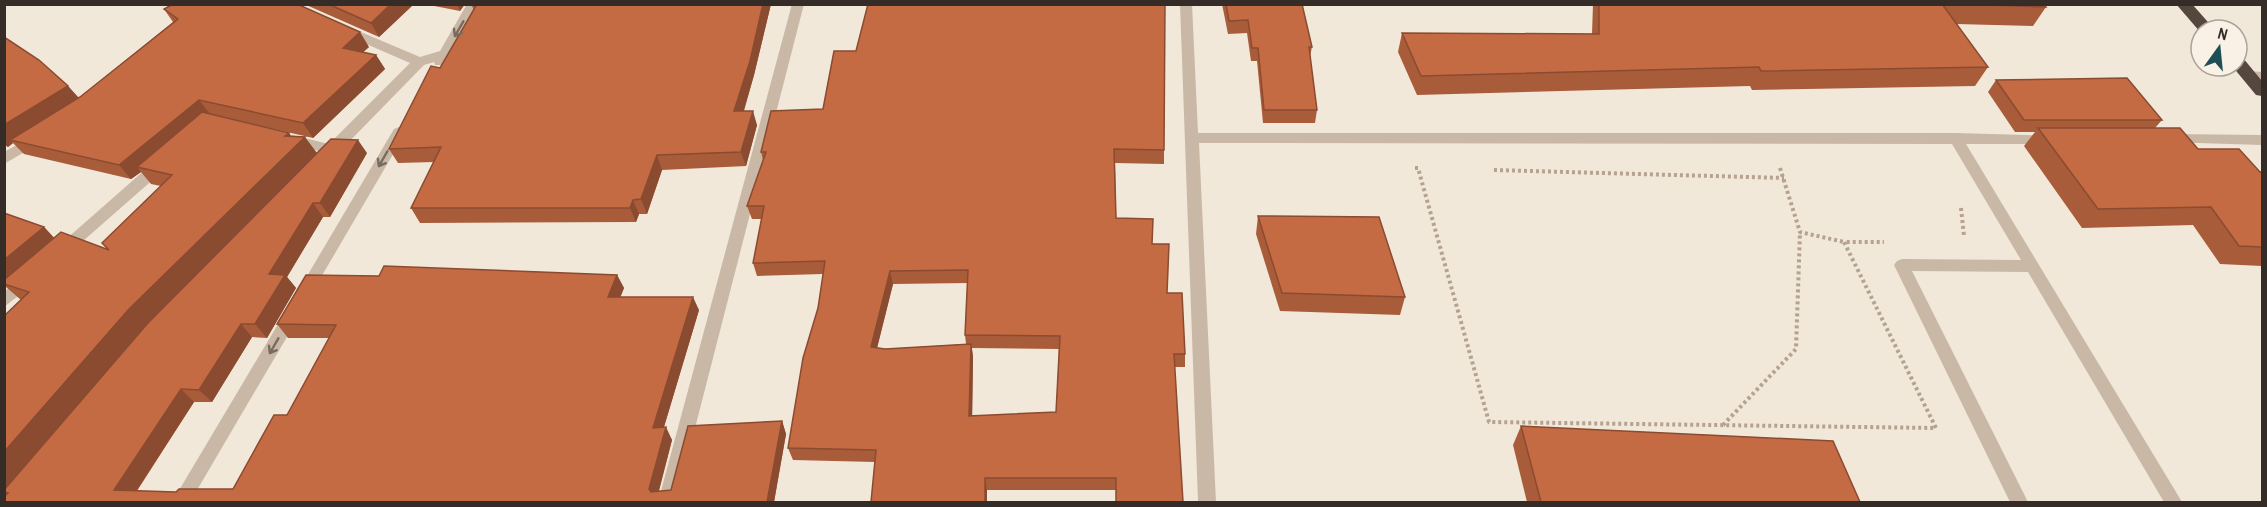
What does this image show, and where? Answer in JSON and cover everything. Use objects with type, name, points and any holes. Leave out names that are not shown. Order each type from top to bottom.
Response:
[{"type":"highway","points":[[2183,4],[2196,18]]},
{"type":"highway","points":[[2256,75],[2262,91]]},
{"type":"street","points":[[432,75],[473,4]]},
{"type":"street","points":[[667,502],[798,4]]},
{"type":"street","points":[[1186,4],[1207,502]]},
{"type":"street","points":[[337,27],[419,63]]},
{"type":"street","points":[[316,166],[419,63],[444,54]]},
{"type":"street","points":[[182,502],[409,116]]},
{"type":"street","points":[[4,159],[49,130]]},
{"type":"street","points":[[277,137],[333,150]]},
{"type":"street","points":[[1192,138],[2062,139]]},
{"type":"street","points":[[1956,138],[2173,502]]},
{"type":"street","points":[[2156,139],[2262,140]]},
{"type":"street","points":[[4,301],[175,152]]},
{"type":"street","points":[[2019,502],[1902,265],[2031,266]]},
{"type":"path","points":[[1723,425],[1796,349],[1800,232],[1784,178],[1769,140]]},
{"type":"path","points":[[1407,166],[1430,168]]},
{"type":"path","points":[[1418,168],[1489,422],[1936,428],[1844,242]]},
{"type":"path","points":[[1489,170],[1784,178]]},
{"type":"path","points":[[1961,197],[1964,244]]},
{"type":"path","points":[[1800,232],[1844,242],[1888,243]]},
{"type":"building","points":[[173,4],[297,4],[360,32],[343,48],[376,55],[303,123],[199,100],[119,165],[10,140],[80,97],[178,19],[164,9]]},
{"type":"building","points":[[328,4],[391,4],[371,23]]},
{"type":"building","points":[[477,4],[763,4],[750,61],[734,111],[753,111],[741,152],[657,155],[641,199],[633,200],[630,208],[411,208],[441,147],[389,149],[431,66],[440,68]]},
{"type":"building","points":[[868,4],[1165,4],[1164,150],[1114,149],[1116,218],[1153,219],[1152,244],[1169,244],[1167,293],[1182,293],[1185,354],[1174,354],[1183,502],[1116,502],[1116,478],[985,478],[985,502],[871,502],[876,450],[788,448],[803,358],[818,308],[825,261],[753,263],[764,206],[747,206],[766,152],[761,152],[771,111],[823,109],[834,51],[856,51]],"holes":[[[968,270],[965,335],[1060,336],[1056,412],[969,416],[971,344],[885,349],[871,347],[890,271]]]},
{"type":"building","points":[[1226,4],[1302,4],[1312,47],[1309,47],[1317,110],[1264,110],[1258,48],[1252,48],[1248,20],[1229,21]]},
{"type":"building","points":[[1599,4],[1942,4],[1988,67],[1761,71],[1759,67],[1421,76],[1402,33],[1599,34]]},
{"type":"building","points":[[1959,4],[2044,4],[2046,7]]},
{"type":"building","points":[[4,37],[39,60],[68,86],[4,125]]},
{"type":"building","points":[[2127,78],[2162,120],[2024,120],[1996,80]]},
{"type":"building","points":[[202,112],[289,133],[285,136],[305,137],[129,309],[4,452],[4,316],[29,292],[4,284],[4,280],[61,232],[109,250],[102,243],[172,175],[137,167]]},
{"type":"building","points":[[2038,128],[2180,128],[2198,149],[2239,149],[2262,172],[2262,247],[2239,246],[2211,207],[2098,209]]},
{"type":"building","points":[[331,139],[358,140],[320,203],[313,203],[269,274],[285,275],[255,324],[241,324],[199,390],[181,389],[114,490],[176,492],[179,489],[233,489],[274,415],[287,415],[336,325],[277,324],[306,275],[379,276],[384,266],[617,275],[608,297],[693,297],[653,428],[666,427],[649,489],[651,492],[671,490],[688,426],[782,421],[767,502],[4,502],[4,497],[8,493],[4,490],[148,323]]},
{"type":"building","points":[[4,213],[44,227],[4,260]]},
{"type":"building","points":[[1258,216],[1379,217],[1405,297],[1282,293]]},
{"type":"building","points":[[1521,426],[1833,441],[1860,502],[1541,502]]}]
